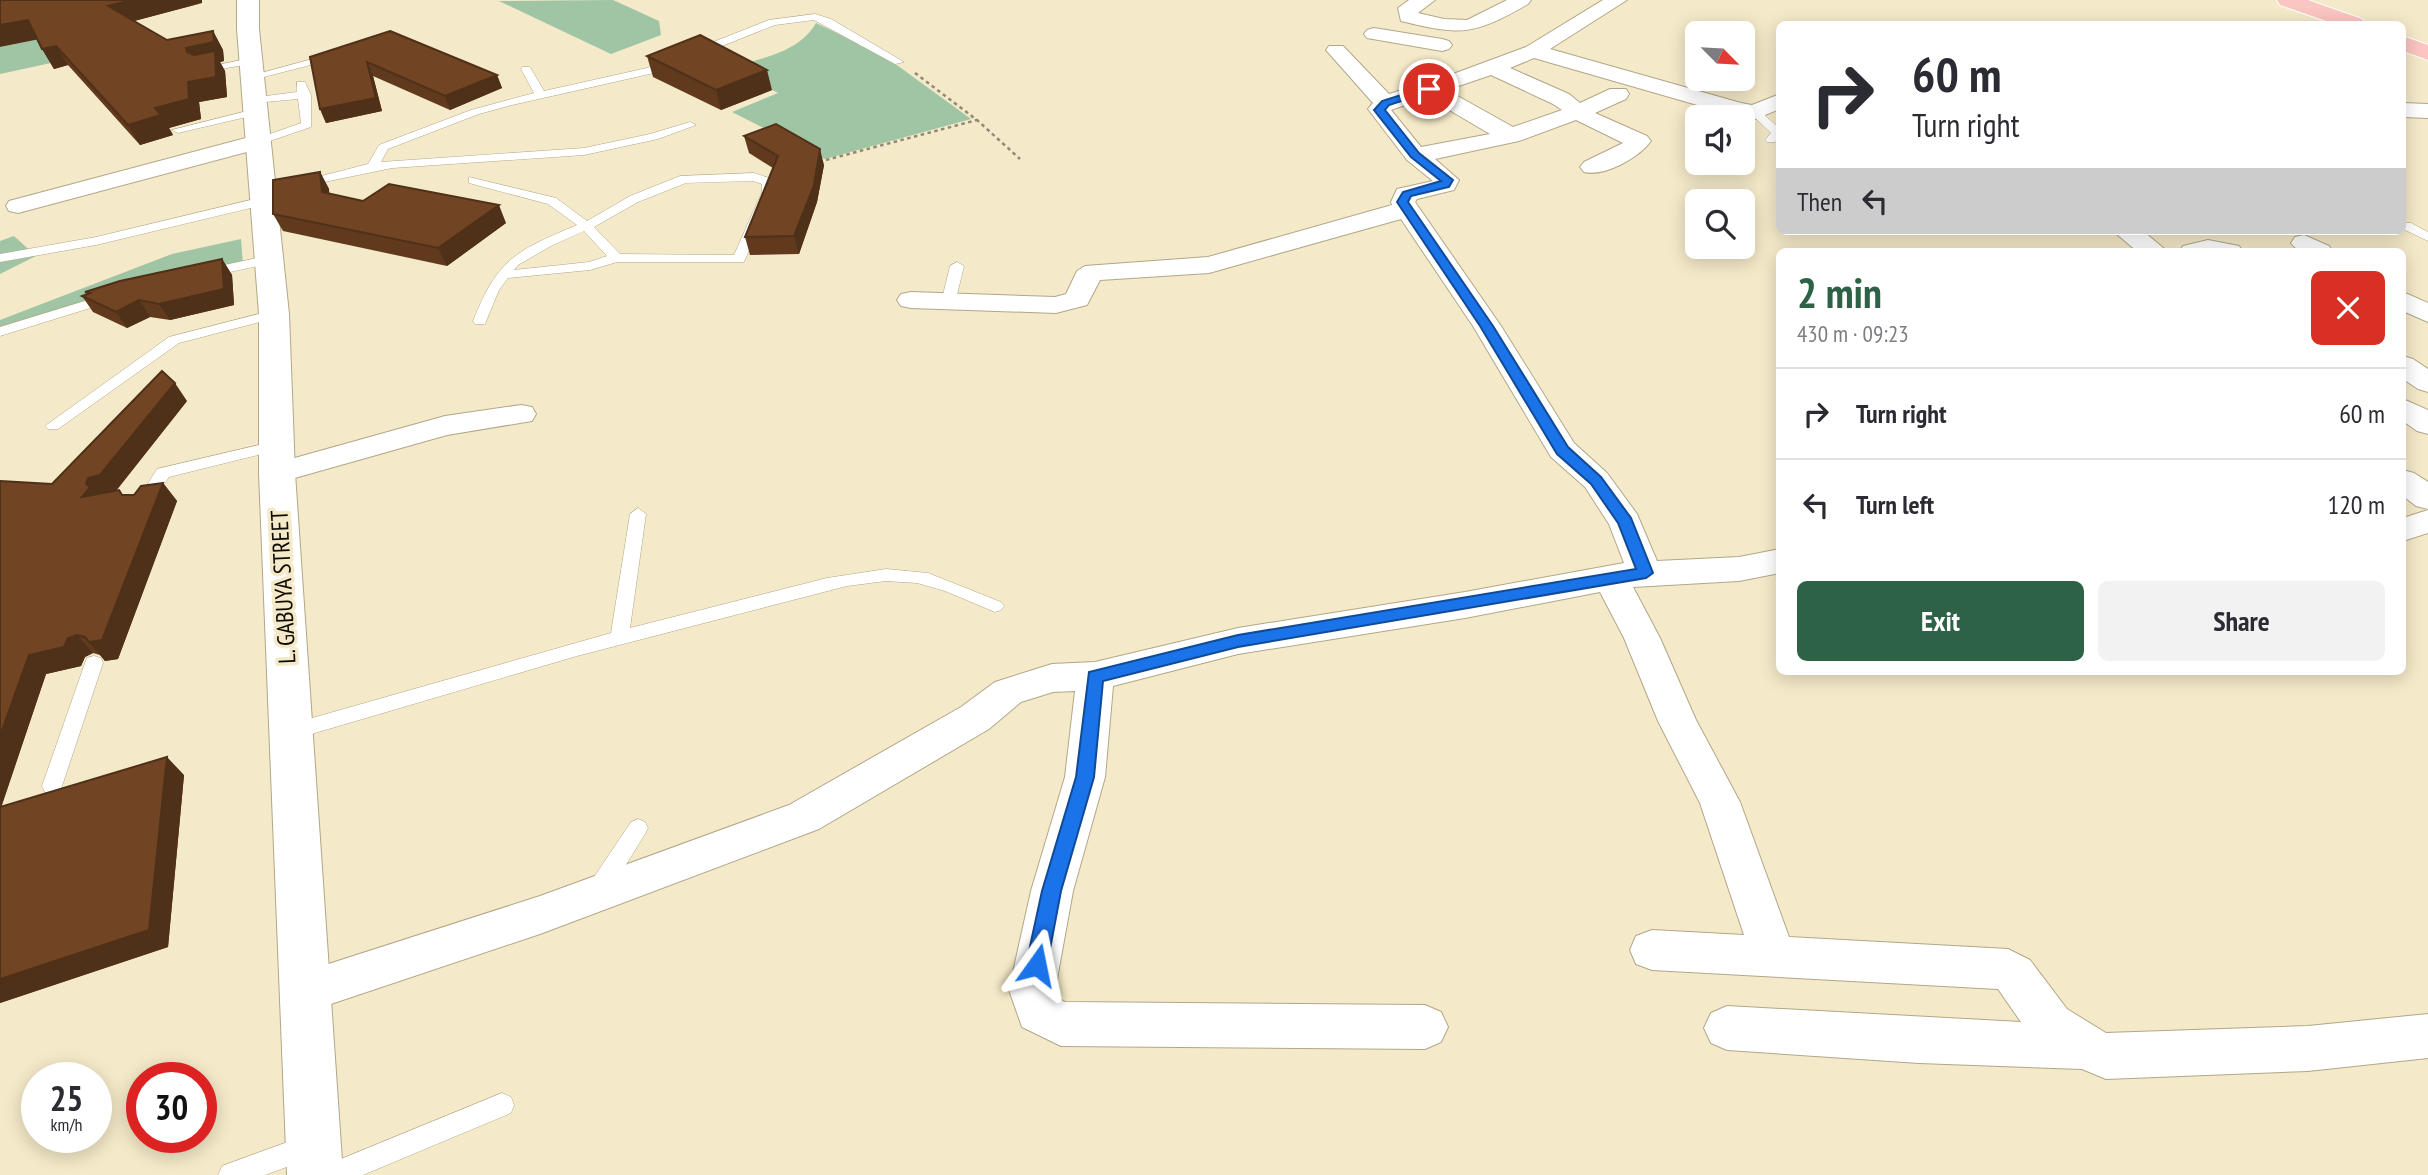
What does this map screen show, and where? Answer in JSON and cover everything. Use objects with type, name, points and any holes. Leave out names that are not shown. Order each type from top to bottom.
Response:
[{"type":"main road","points":[[2288,0],[2359,21]]},
{"type":"main road","points":[[2316,0],[2360,21]]},
{"type":"street","name":"L. GABUYA STREET","points":[[248,0],[257,142],[271,191],[267,249],[274,314],[276,459],[290,732],[321,1165]]},
{"type":"street","points":[[1424,0],[1408,8],[1408,17],[1461,28],[1481,24],[1521,0]]},
{"type":"street","points":[[1526,54],[1617,0]]},
{"type":"street","points":[[1374,34],[1478,55],[1526,54],[1720,105]]},
{"type":"street","points":[[1397,38],[1461,79]]},
{"type":"street","points":[[1336,50],[1385,103]]},
{"type":"street","points":[[1478,55],[1461,79],[1385,103],[1379,110],[1415,155],[1447,180],[1445,185],[1406,194],[1403,202],[1487,326],[1562,450],[1596,480],[1625,522],[1628,575],[1642,638],[1677,721],[1720,802],[1774,957]]},
{"type":"street","points":[[1478,55],[1561,99],[1578,113],[1639,141],[1626,152],[1592,167]]},
{"type":"street","points":[[1429,89],[1511,136]]},
{"type":"street","points":[[1415,155],[1467,147],[1511,136],[1578,113],[1618,94]]},
{"type":"street","points":[[1755,112],[1776,102]]},
{"type":"street","points":[[2406,110],[2428,111]]},
{"type":"street","points":[[18,206],[179,155],[257,142]]},
{"type":"street","points":[[911,300],[1056,305],[1077,299],[1086,277],[1094,272],[1209,265],[1407,209]]},
{"type":"street","points":[[2132,235],[2149,248]]},
{"type":"street","points":[[2406,302],[2428,314]]},
{"type":"street","points":[[2406,367],[2428,383]]},
{"type":"street","points":[[276,459],[521,414]]},
{"type":"street","points":[[2406,482],[2428,498]]},
{"type":"street","points":[[2406,529],[2428,521]]},
{"type":"street","points":[[307,990],[596,894],[804,817],[975,718],[1008,692],[1052,678],[1095,676],[1238,641],[1465,605],[1628,575],[1739,569],[1776,562]]},
{"type":"street","points":[[1095,676],[1085,777],[1052,891],[1032,990],[1038,1012],[1061,1024],[1425,1027]]},
{"type":"street","points":[[1652,950],[2008,970],[2016,976],[2046,1019],[2082,1047],[2106,1056],[2357,1046],[2428,1036]]},
{"type":"street","points":[[1727,1028],[1919,1041],[2082,1047]]},
{"type":"lane","points":[[372,167],[383,147],[475,112],[650,71],[753,29],[793,17],[815,17],[827,21],[900,62]]},
{"type":"lane","points":[[178,130],[253,83],[348,53]]},
{"type":"lane","points":[[526,69],[541,95]]},
{"type":"lane","points":[[205,72],[253,83],[303,90],[307,125],[257,142]]},
{"type":"lane","points":[[1755,112],[1776,132]]},
{"type":"lane","points":[[0,258],[96,241],[271,191],[372,167],[599,151],[690,125]]},
{"type":"lane","points":[[1771,140],[1776,134]]},
{"type":"lane","points":[[493,160],[473,180],[552,201],[586,226],[616,258]]},
{"type":"lane","points":[[480,321],[492,290],[502,275],[513,262],[634,199],[684,179],[754,177],[768,182],[768,192],[739,258],[616,258],[590,265],[502,275]]},
{"type":"lane","points":[[2406,226],[2428,237]]},
{"type":"lane","points":[[192,276],[267,249]]},
{"type":"lane","points":[[948,303],[957,266]]},
{"type":"lane","points":[[0,332],[126,292]]},
{"type":"lane","points":[[53,426],[174,340],[274,314]]},
{"type":"lane","points":[[123,500],[145,501],[163,473],[175,468],[276,459]]},
{"type":"lane","points":[[619,638],[638,514]]},
{"type":"lane","points":[[290,732],[619,638],[868,576],[903,575],[927,578],[995,606]]},
{"type":"lane","points":[[52,786],[94,663]]},
{"type":"lane","points":[[596,894],[638,828]]},
{"type":"lane","points":[[231,1175],[321,1165],[502,1105]]},
{"type":"path","points":[[900,62],[977,120],[1020,159]]},
{"type":"path","points":[[826,160],[977,120]]},
{"type":"green space","points":[[613,0],[659,21],[661,35],[611,54],[499,1]]},
{"type":"green space","points":[[816,23],[883,55],[971,119],[825,159],[732,112],[778,93],[730,68],[789,48],[809,33]]},
{"type":"green space","points":[[40,39],[51,63],[0,74],[0,47]]},
{"type":"green space","points":[[14,236],[36,256],[0,274],[0,241]]},
{"type":"green space","points":[[241,239],[243,265],[123,296],[0,335],[0,320],[172,254]]},
{"type":"building","points":[[0,0],[133,0],[108,6],[167,40],[213,31],[214,42],[186,48],[187,52],[194,55],[215,51],[216,77],[188,82],[189,99],[155,108],[161,115],[128,125],[56,46],[42,49],[28,20],[0,25]]},
{"type":"building","points":[[390,31],[497,75],[445,96],[367,62],[376,98],[320,109],[310,57]]},
{"type":"building","points":[[700,35],[767,70],[716,90],[647,56]]},
{"type":"building","points":[[776,124],[820,149],[814,185],[794,236],[745,237],[778,156],[744,136]]},
{"type":"building","points":[[320,172],[322,192],[363,201],[389,184],[499,205],[438,248],[273,214],[273,180]]},
{"type":"building","points":[[222,259],[224,289],[159,304],[139,300],[116,312],[82,296],[90,293],[85,292],[120,281]]},
{"type":"building","points":[[162,371],[175,383],[100,475],[88,478],[86,484],[90,487],[82,497],[119,490],[122,495],[134,495],[141,486],[163,483],[102,640],[89,642],[85,637],[77,635],[68,638],[64,647],[29,655],[0,736],[0,481],[52,484]]},
{"type":"building","points":[[167,757],[149,930],[0,979],[0,807]]},
{"type":"route","points":[[1037,965],[1052,891],[1085,777],[1095,676],[1238,641],[1646,573],[1625,522],[1615,506],[1596,480],[1562,450],[1487,326],[1403,202],[1406,194],[1445,185],[1447,180],[1415,155],[1379,110],[1385,103],[1429,89]]}]
